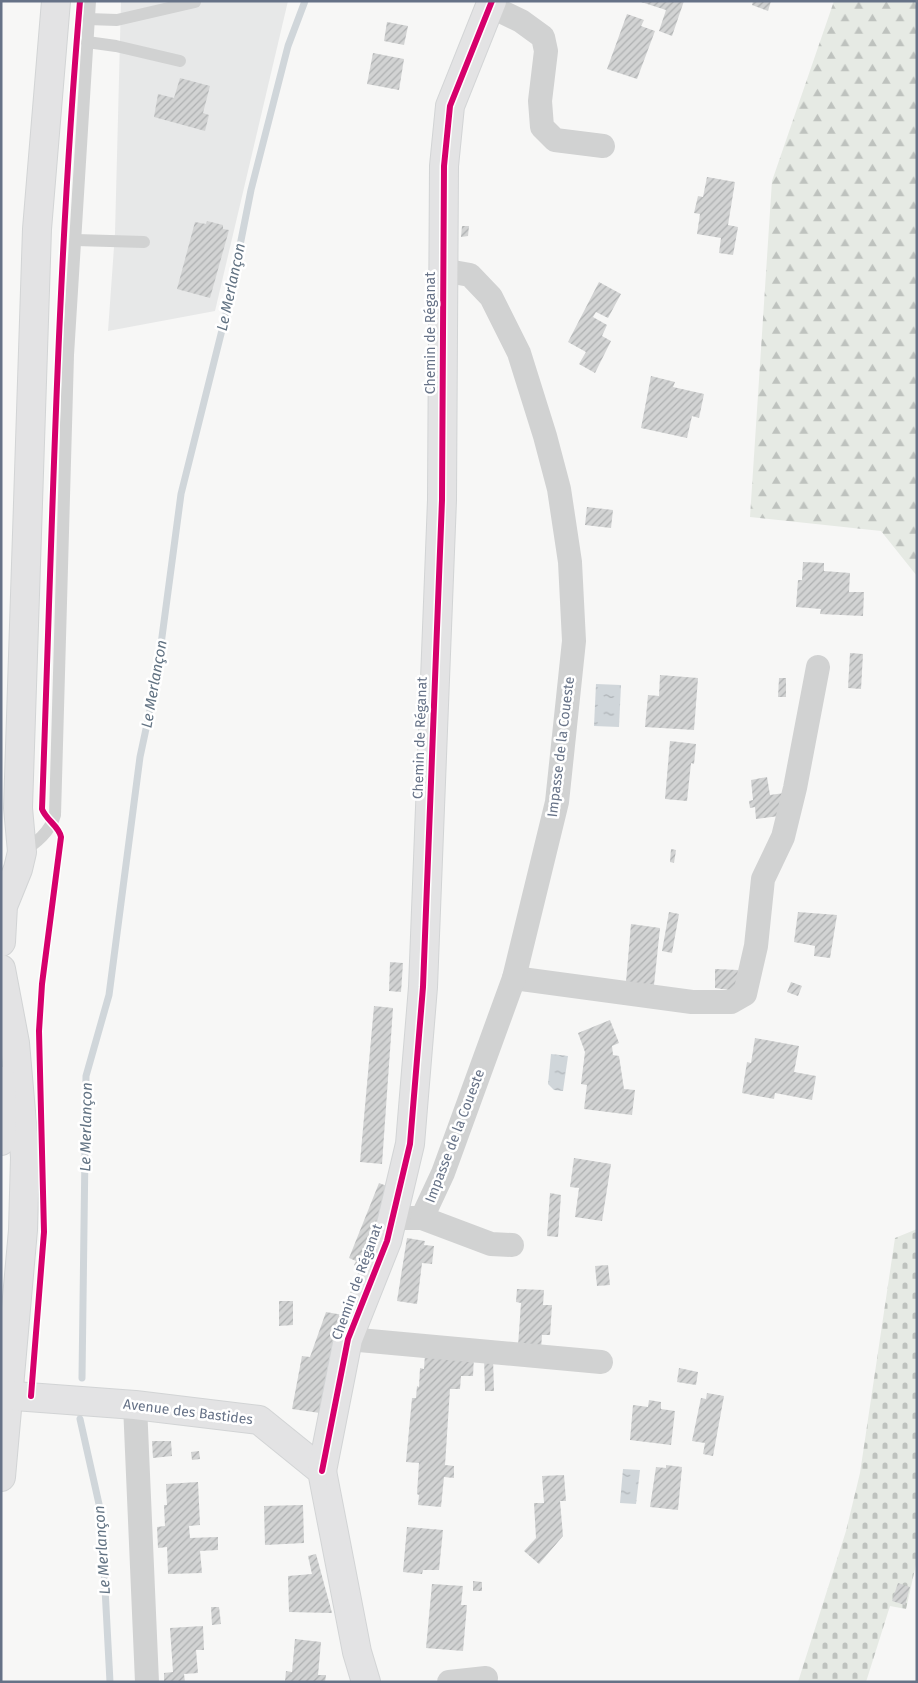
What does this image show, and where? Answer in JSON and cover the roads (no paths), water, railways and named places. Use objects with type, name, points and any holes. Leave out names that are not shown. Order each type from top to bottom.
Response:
[{"type":"street","points":[[1,942],[6,890],[18,869],[20,842],[22,685],[37,229],[56,1]]},
{"type":"street","points":[[491,4],[521,21],[543,37],[546,51],[540,100],[542,127],[555,140],[603,146]]},
{"type":"street","name":"Chemin de Réganat","points":[[322,1471],[348,1339],[388,1241],[410,1144],[423,987],[442,500],[444,166],[450,106],[491,4]]},
{"type":"street","name":"Impasse de la Coueste","points":[[392,1218],[422,1218],[443,1173],[514,978],[557,802],[574,641],[570,562],[559,489],[546,436],[519,353],[491,297],[470,275],[442,270]]},
{"type":"street","points":[[514,978],[692,1002],[731,1002],[745,994],[756,946],[763,879],[785,829],[795,788],[818,667]]},
{"type":"street","points":[[1,746],[22,685]]},
{"type":"street","points":[[1,808],[9,815],[20,842]]},
{"type":"street","points":[[1,969],[15,1043],[25,1157],[23,1230],[5,1395],[1,1476]]},
{"type":"street","points":[[1,1072],[3,1095],[1,1141]]},
{"type":"street","points":[[422,1218],[491,1244],[512,1245]]},
{"type":"street","name":"Chemin de Réganat","points":[[348,1339],[601,1362]]},
{"type":"street","name":"Avenue des Bastides","points":[[5,1395],[135,1405],[259,1420],[322,1471]]},
{"type":"street","points":[[135,1405],[147,1682]]},
{"type":"street","points":[[322,1471],[357,1652],[366,1682]]},
{"type":"street","points":[[448,1682],[486,1678]]},
{"type":"lane","points":[[20,842],[37,842],[52,824],[55,815],[68,355],[90,1]]},
{"type":"lane","points":[[88,18],[117,20],[195,2]]},
{"type":"lane","points":[[87,42],[116,46],[180,61]]},
{"type":"lane","points":[[76,240],[144,242]]},
{"type":"water","points":[[596,684],[621,685],[619,727],[594,726]]},
{"type":"water","points":[[551,1054],[568,1056],[563,1091],[554,1090],[548,1084]]},
{"type":"water","points":[[623,1469],[640,1470],[636,1504],[620,1503]]},
{"type":"waterway","name":"Le Merlançon","points":[[82,1378],[86,1076],[109,995],[140,757],[156,682],[181,494],[228,306],[251,190],[288,46],[305,1]]},
{"type":"waterway","name":"Le Merlançon","points":[[80,1419],[101,1513],[110,1682]]}]
